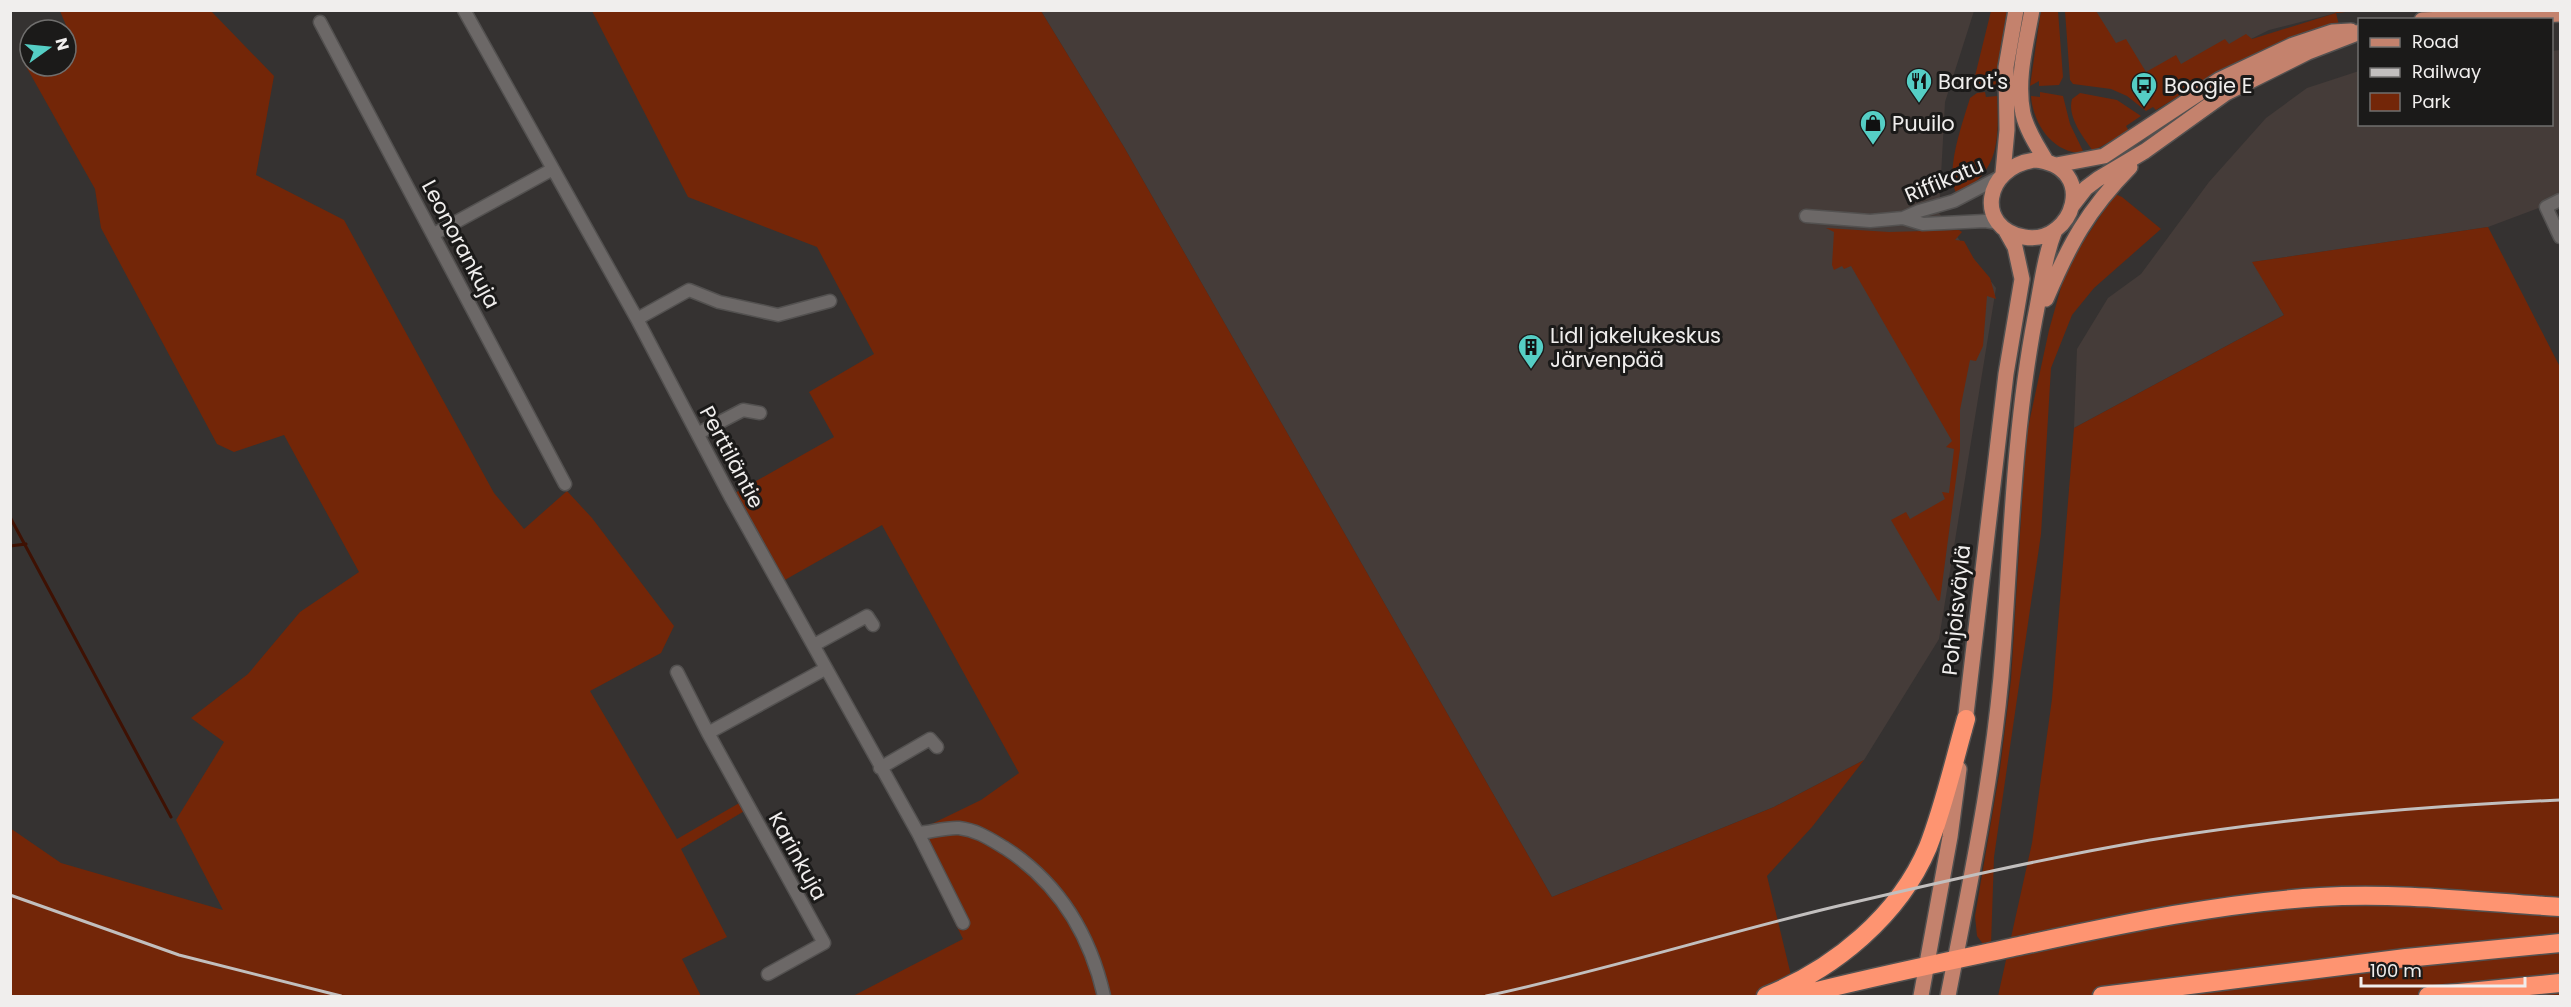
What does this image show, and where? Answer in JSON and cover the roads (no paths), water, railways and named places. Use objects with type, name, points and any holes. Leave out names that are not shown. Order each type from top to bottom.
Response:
[{"type":"highway","points":[[1766,996],[1806,977],[1840,956],[1882,917],[1907,883],[1928,847],[1966,719]]},
{"type":"highway","points":[[1797,996],[1928,964],[2183,914],[2321,897],[2440,899],[2560,907]]},
{"type":"highway","points":[[2102,996],[2560,943]]},
{"type":"highway","points":[[2428,996],[2560,983]]},
{"type":"highway","points":[[2534,996],[2560,992]]},
{"type":"main road","points":[[2002,175],[2007,130],[2006,67],[2016,10]]},
{"type":"main road","points":[[2032,10],[2021,71],[2022,100],[2030,132],[2051,163],[2068,175],[2072,183],[2072,206]]},
{"type":"main road","points":[[2468,18],[2560,14]]},
{"type":"main road","points":[[2055,230],[2039,238],[2023,237],[2002,227],[1992,199],[1993,190],[2010,167],[2025,161],[2084,162],[2114,151],[2219,80],[2272,54],[2332,32],[2358,31]]},
{"type":"main road","points":[[1948,996],[1987,782],[2003,653],[2017,436],[2034,327],[2050,244],[2055,230],[2092,183],[2145,151],[2226,93],[2298,56],[2358,32]]},
{"type":"main road","points":[[2034,327],[2059,267],[2082,224],[2106,191],[2145,151]]},
{"type":"main road","name":"Pohjoisväylä","points":[[1921,996],[1950,837],[2006,374],[2022,279],[2018,257],[2002,227]]},
{"type":"street","name":"Perttiläntie","points":[[464,10],[637,319],[699,433],[730,496],[918,833],[963,923]]},
{"type":"street","name":"Leonorankuja","points":[[320,22],[565,484]]},
{"type":"street","points":[[434,234],[553,169]]},
{"type":"street","name":"Riffikatu","points":[[1806,216],[1870,221],[1903,218],[1954,201],[2002,175]]},
{"type":"street","points":[[2560,200],[2546,207],[2560,237]]},
{"type":"street","name":"Riffikatu","points":[[1903,218],[1923,224],[1985,221],[2002,227]]},
{"type":"street","points":[[637,319],[689,290],[719,302],[777,315],[830,301]]},
{"type":"street","points":[[699,433],[743,410],[760,413]]},
{"type":"street","points":[[814,645],[867,616],[873,625]]},
{"type":"street","points":[[708,732],[825,669]]},
{"type":"street","name":"Karinkuja","points":[[676,672],[824,943],[768,974]]},
{"type":"street","points":[[880,768],[930,739],[937,747]]},
{"type":"street","points":[[918,833],[957,828],[981,833],[1017,856],[1048,883],[1070,911],[1086,939],[1104,996]]},
{"type":"waterway","points":[[10,517],[171,817]]},
{"type":"waterway","points":[[10,546],[26,544]]},
{"type":"railway","points":[[1486,996],[1838,906],[2111,847],[2201,832],[2303,819],[2406,809],[2560,800]]},
{"type":"railway","points":[[10,895],[179,955],[341,996]]},
{"type":"place","name":"Barot's","points":[[1919,104]]},
{"type":"place","name":"Boogie E","points":[[2144,108]]},
{"type":"place","name":"Puuilo","points":[[1873,146]]},
{"type":"place","name":"Lidl jakelukeskus Järvenpää","points":[[1531,370]]}]
